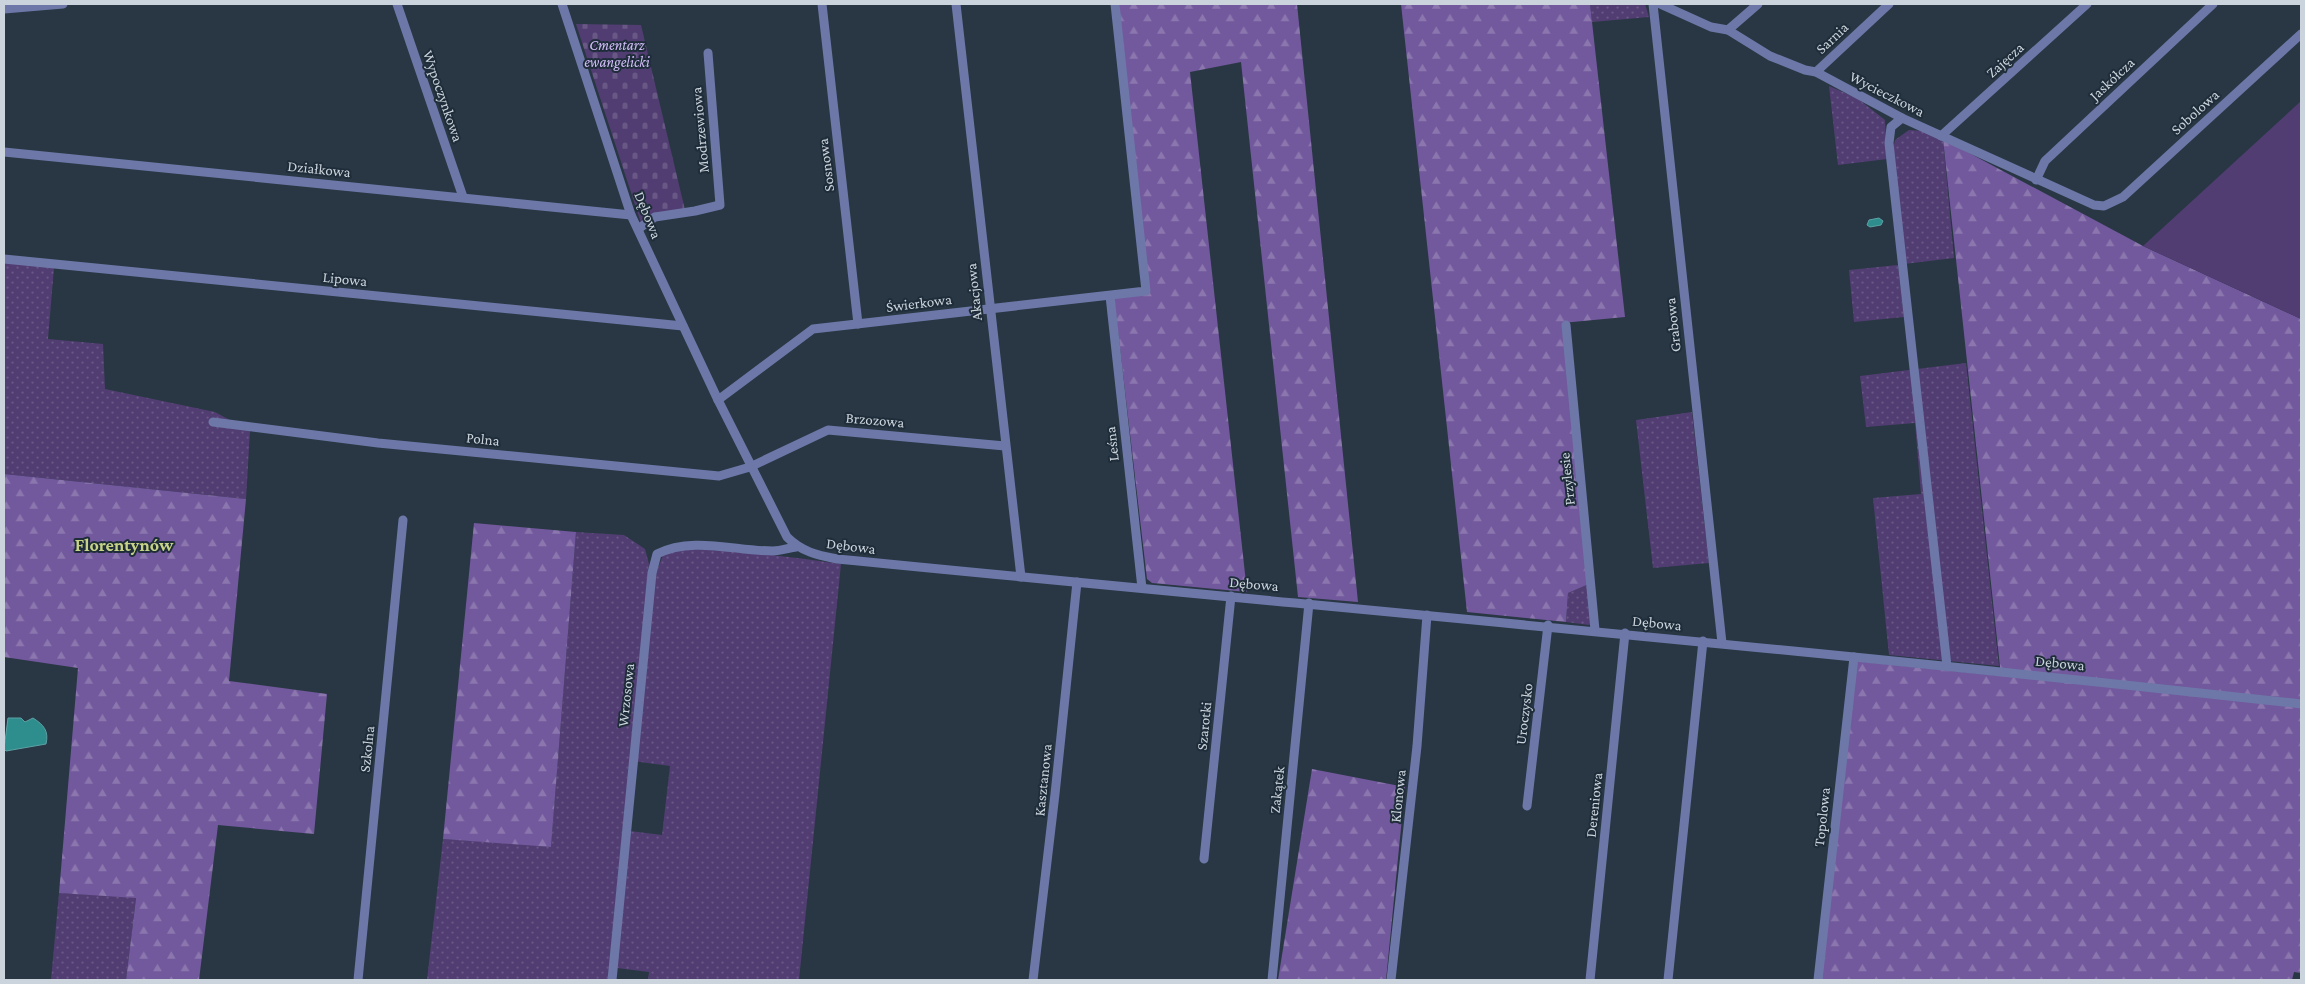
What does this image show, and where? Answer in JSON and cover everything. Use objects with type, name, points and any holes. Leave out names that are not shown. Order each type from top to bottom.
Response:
[{"type":"street","points":[[4,9],[63,4]]},
{"type":"street","name":"Wypoczynkowa","points":[[397,4],[463,197]]},
{"type":"street","name":"Dębowa","points":[[562,4],[631,215],[750,467],[787,538],[796,547],[812,554],[837,559],[1021,577],[1596,630],[2301,704]]},
{"type":"street","name":"Sosnowa","points":[[822,4],[858,324]]},
{"type":"street","name":"Akacjowa","points":[[956,4],[1021,577]]},
{"type":"street","name":"Świerkowa","points":[[718,400],[813,329],[1146,291],[1115,4]]},
{"type":"street","name":"Grabowa","points":[[1653,4],[1722,643]]},
{"type":"street","name":"Wycieczkowa","points":[[1660,4],[1711,27],[1728,30],[1770,56],[1805,70],[1816,72],[1902,118],[2036,180],[2094,205],[2104,206]]},
{"type":"street","points":[[1728,30],[1758,4]]},
{"type":"street","name":"Sarnia","points":[[1816,72],[1889,4]]},
{"type":"street","name":"Zajęcza","points":[[1941,136],[2087,4]]},
{"type":"street","name":"Jaskółcza","points":[[2036,180],[2045,161],[2213,4]]},
{"type":"street","name":"Sobolowa","points":[[2104,206],[2123,196],[2301,34]]},
{"type":"street","name":"Modrzewiowa","points":[[638,229],[655,217],[720,205],[708,53]]},
{"type":"street","points":[[1902,118],[1891,127],[1889,143],[1947,666]]},
{"type":"street","name":"Działkowa","points":[[4,152],[631,215]]},
{"type":"street","name":"Lipowa","points":[[4,259],[683,326]]},
{"type":"street","name":"Leśna","points":[[1110,296],[1142,588]]},
{"type":"street","name":"Przylesie","points":[[1566,325],[1596,630]]},
{"type":"street","name":"Polna","points":[[213,422],[378,443],[719,476],[750,467]]},
{"type":"street","name":"Brzozowa","points":[[750,467],[828,430],[1005,446]]},
{"type":"street","name":"Szkolna","points":[[358,980],[403,520]]},
{"type":"street","name":"Wrzosowa","points":[[612,980],[650,600],[657,554],[672,546],[713,546],[775,551],[796,547]]},
{"type":"street","name":"Kasztanowa","points":[[1033,980],[1077,582]]},
{"type":"street","name":"Szarotki","points":[[1204,858],[1231,596]]},
{"type":"street","name":"Zakątek","points":[[1272,980],[1309,603]]},
{"type":"street","name":"Klonowa","points":[[1391,980],[1417,746],[1427,615]]},
{"type":"street","name":"Uroczysko","points":[[1527,806],[1548,626]]},
{"type":"street","name":"Dereniowa","points":[[1590,980],[1625,633]]},
{"type":"street","points":[[1668,980],[1703,641]]},
{"type":"street","name":"Topolowa","points":[[1818,980],[1854,657]]},
{"type":"green space","points":[[1119,4],[1297,4],[1358,602],[1298,597],[1241,62],[1190,72],[1247,592],[1152,583],[1147,579],[1114,297],[1148,293]]},
{"type":"green space","points":[[1401,4],[1590,4],[1625,317],[1562,323],[1589,584],[1568,593],[1566,622],[1467,612]]},
{"type":"green space","points":[[1590,4],[1645,4],[1649,17],[1592,22]]},
{"type":"green space","name":"Cmentarz ewangelicki","points":[[576,24],[641,25],[685,210],[641,223]]},
{"type":"green space","points":[[1829,86],[1857,98],[1885,120],[1887,159],[1838,165]]},
{"type":"green space","points":[[2301,101],[2301,319],[2143,246]]},
{"type":"green space","points":[[1909,130],[1925,131],[1943,139],[1954,258],[1904,264],[1893,150],[1895,140]]},
{"type":"green space","points":[[1943,139],[2143,246],[2301,319],[2301,973],[2294,972],[2292,980],[1821,980],[1855,661],[2001,676]]},
{"type":"green space","points":[[4,262],[54,268],[48,339],[103,344],[105,389],[215,412],[250,431],[246,499],[4,474]]},
{"type":"green space","points":[[1898,265],[1904,317],[1854,322],[1849,270]]},
{"type":"green space","points":[[1966,363],[1999,666],[1889,655],[1873,498],[1921,494],[1915,423],[1866,427],[1860,376]]},
{"type":"green space","points":[[1692,412],[1709,563],[1653,568],[1636,420]]},
{"type":"green space","points":[[4,474],[246,499],[229,681],[327,694],[314,834],[218,825],[199,980],[126,980],[136,898],[59,893],[78,668],[4,657]]},
{"type":"green space","points":[[474,523],[576,532],[551,847],[443,839]]},
{"type":"green space","points":[[576,532],[624,535],[645,549],[649,564],[608,980],[427,980],[443,839],[551,846]]},
{"type":"green space","points":[[673,549],[715,550],[841,564],[799,980],[648,980],[649,972],[617,968],[630,831],[662,835],[670,766],[633,761],[655,575],[664,553]]},
{"type":"green space","points":[[1589,584],[1593,623],[1589,625],[1566,622],[1568,593]]},
{"type":"green space","points":[[1312,769],[1405,787],[1386,980],[1278,980]]},
{"type":"green space","points":[[59,893],[136,897],[126,980],[51,980]]},
{"type":"shaded area","points":[[1879,218],[1883,221],[1881,225],[1870,227],[1867,225],[1869,220]]},
{"type":"shaded area","points":[[8,718],[21,718],[25,722],[33,718],[43,726],[46,732],[46,744],[6,751],[4,749]]},
{"type":"district","name":"Florentynów","points":[[124,545]]}]
